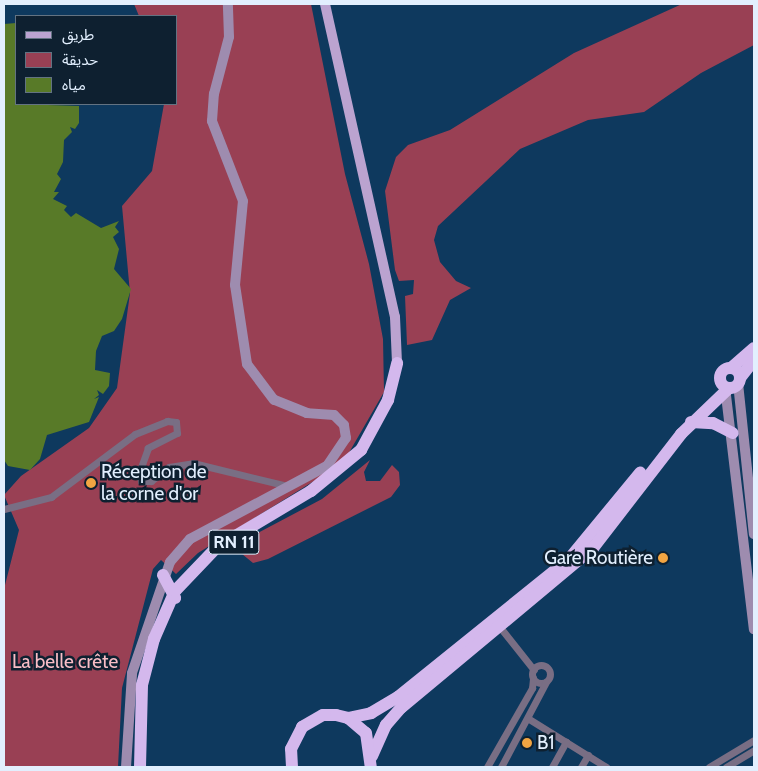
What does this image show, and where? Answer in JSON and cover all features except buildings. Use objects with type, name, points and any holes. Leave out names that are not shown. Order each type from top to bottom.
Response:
[{"type":"highway","points":[[290,763],[295,737],[312,720],[323,715],[348,718],[371,713],[398,697],[569,559],[730,384],[731,368],[754,348]]},
{"type":"highway","points":[[372,762],[393,716],[593,548],[691,422],[754,360]]},
{"type":"highway","name":"RN 11","points":[[140,767],[144,690],[154,639],[175,591],[190,571],[217,547],[311,491],[348,462],[380,417],[398,363]]},
{"type":"highway","name":"RN 11","points":[[144,767],[144,690],[171,612],[208,560],[322,487],[363,451],[388,406],[398,363]]},
{"type":"highway","points":[[691,422],[713,422],[733,433]]},
{"type":"highway","points":[[164,574],[175,577],[190,571]]},
{"type":"highway","points":[[164,574],[175,591],[171,612]]},
{"type":"highway","points":[[134,767],[135,711],[144,690]]},
{"type":"highway","points":[[144,690],[149,767]]},
{"type":"highway","points":[[348,718],[366,733],[372,762]]},
{"type":"main road","name":"RN 11","points":[[324,4],[395,317],[398,363]]},
{"type":"street","points":[[126,767],[132,673],[164,574],[190,539],[295,486],[339,453],[346,438],[344,425],[334,415],[307,413],[274,400],[247,364],[235,285],[243,201],[212,122],[214,94],[229,37],[228,4]]},
{"type":"street","points":[[730,384],[733,433],[751,529]]},
{"type":"street","points":[[730,384],[751,529],[754,629]]},
{"type":"street","points":[[4,509],[51,497],[135,434],[167,421],[176,422],[177,433],[148,448],[140,470],[141,481],[148,482],[169,467],[193,462],[269,482],[295,486]]},
{"type":"street","points":[[269,482],[274,497]]},
{"type":"street","points":[[488,767],[532,688],[534,670],[499,626]]},
{"type":"street","points":[[501,767],[529,719],[550,675],[546,668],[534,670]]},
{"type":"street","points":[[533,678],[546,682]]},
{"type":"street","points":[[529,719],[606,767]]},
{"type":"street","points":[[709,767],[754,740]]},
{"type":"street","points":[[552,767],[566,742]]},
{"type":"street","points":[[726,767],[754,750]]},
{"type":"street","points":[[580,767],[588,755]]},
{"type":"green space","name":"La belle crête","points":[[134,4],[311,4],[345,174],[369,264],[383,339],[384,392],[343,463],[198,553],[176,574],[161,560],[153,569],[122,688],[118,767],[4,767],[4,589],[19,530],[4,495],[21,476],[89,428],[117,388],[130,293],[122,206],[152,171],[164,105],[178,105],[178,15],[139,15]]},
{"type":"green space","points":[[682,4],[754,4],[754,45],[701,73],[644,112],[588,120],[520,149],[438,226],[434,240],[440,262],[456,281],[471,288],[450,300],[432,340],[407,345],[405,296],[413,294],[414,280],[399,281],[395,270],[385,191],[396,157],[408,145],[450,130],[574,53]]},
{"type":"green space","points":[[370,460],[364,472],[366,481],[380,481],[392,465],[399,472],[400,485],[391,497],[268,559],[253,563],[236,549],[239,543],[322,499]]},
{"type":"water","points":[[15,23],[15,105],[79,106],[79,123],[75,129],[70,127],[72,132],[64,140],[63,162],[57,174],[61,179],[54,192],[59,192],[53,199],[67,206],[64,210],[71,217],[76,213],[101,228],[119,221],[115,227],[119,232],[113,237],[119,249],[114,269],[131,289],[122,319],[114,331],[102,336],[96,351],[95,370],[110,373],[109,386],[103,394],[97,390],[99,395],[94,399],[99,397],[89,422],[47,435],[40,459],[30,470],[8,466],[4,460],[4,24]]},
{"type":"place","name":"Réception de la corne d'or","points":[[91,483]]},
{"type":"place","name":"Gare Routière","points":[[663,558]]},
{"type":"place","name":"B1","points":[[527,743]]}]
